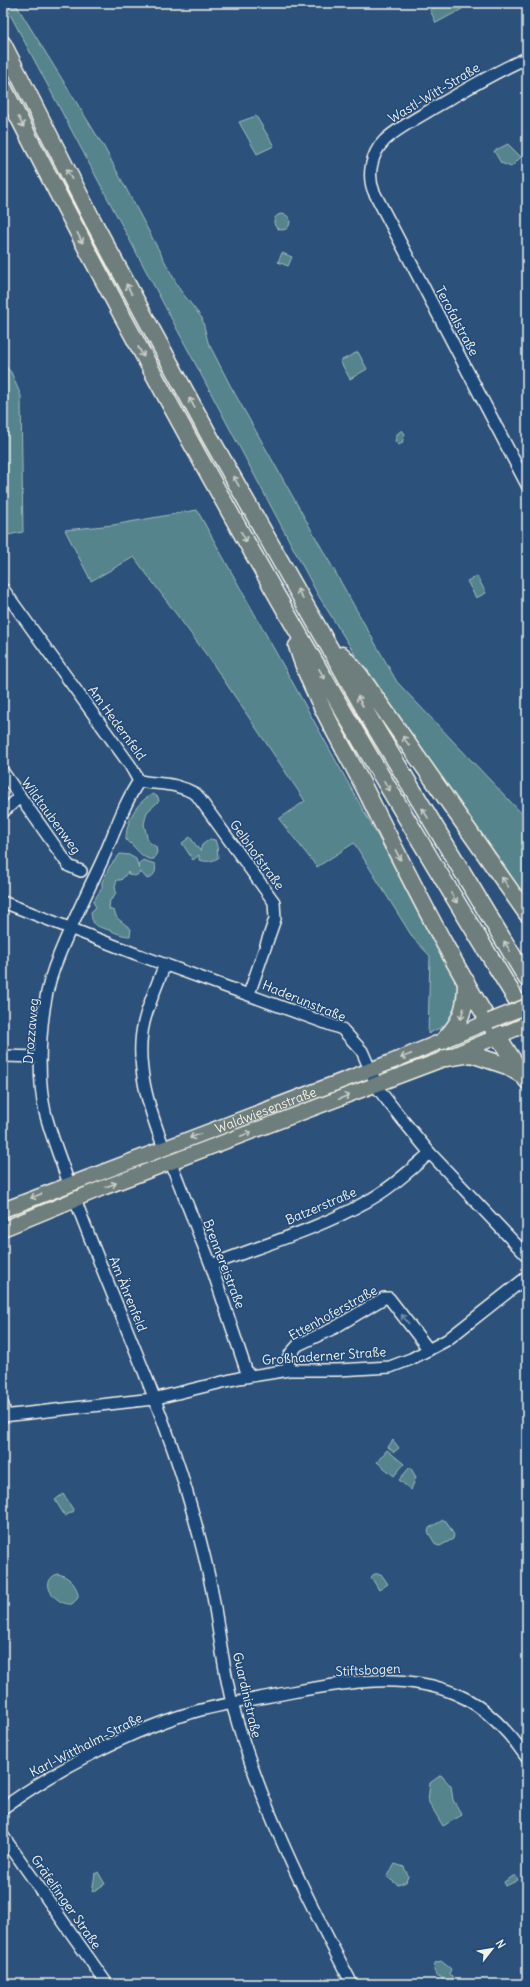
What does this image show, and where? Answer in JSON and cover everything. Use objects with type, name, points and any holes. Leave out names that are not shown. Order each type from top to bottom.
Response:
[{"type":"highway","points":[[3,44],[97,230],[207,430],[426,813],[527,979]]},
{"type":"highway","points":[[3,87],[76,232],[288,616],[428,857],[527,1017]]},
{"type":"highway","points":[[288,616],[301,657],[320,701],[407,873],[466,980],[525,1079]]},
{"type":"highway","points":[[319,628],[359,674],[527,914]]},
{"type":"highway","points":[[443,1041],[459,1022],[466,1000],[466,980]]},
{"type":"highway","points":[[446,1058],[471,1054],[507,1066],[525,1079]]},
{"type":"main road","name":"Waldwiesenstraße","points":[[3,1210],[370,1070],[527,1006]]},
{"type":"main road","name":"Waldwiesenstraße","points":[[3,1229],[75,1199],[500,1037],[527,1024]]},
{"type":"street","name":"Wastl-Witt-Straße","points":[[371,167],[372,161],[384,141],[412,121],[489,75],[527,58]]},
{"type":"street","name":"Terofalstraße","points":[[371,167],[373,189],[527,485]]},
{"type":"street","name":"Am Hedernfeld","points":[[3,589],[128,761],[139,780],[132,792],[70,929]]},
{"type":"street","name":"Wildtaubenweg","points":[[3,772],[69,866],[82,871]]},
{"type":"street","name":"Gelbhofstraße","points":[[139,780],[168,783],[185,788],[196,794],[274,902],[275,919],[248,994]]},
{"type":"street","points":[[3,812],[20,797]]},
{"type":"street","name":"Haderunstraße","points":[[3,902],[70,929],[342,1029],[362,1051],[376,1085],[401,1118],[430,1153],[527,1256]]},
{"type":"street","name":"Drozzaweg","points":[[69,1184],[45,1110],[40,1057],[46,1002],[52,976],[70,929]]},
{"type":"street","points":[[164,1148],[147,1096],[142,1069],[141,1043],[149,1006],[165,964]]},
{"type":"street","points":[[3,1056],[40,1057]]},
{"type":"street","name":"Batzerstraße","points":[[211,1265],[338,1216],[365,1203],[393,1185],[430,1153]]},
{"type":"street","name":"Brennereistraße","points":[[170,1163],[211,1265],[248,1376]]},
{"type":"street","name":"Am Ährenfeld","points":[[75,1199],[153,1399]]},
{"type":"street","name":"Großhaderner Straße","points":[[4,1412],[153,1399],[248,1376],[289,1370],[390,1368],[447,1340],[527,1277]]},
{"type":"street","name":"Ettenhoferstraße","points":[[289,1370],[288,1359],[298,1345],[334,1328],[384,1298],[389,1298],[429,1350]]},
{"type":"street","name":"Guardinistraße","points":[[153,1399],[180,1472],[196,1524],[212,1590],[232,1704],[245,1747],[264,1798],[298,1875],[352,1984]]},
{"type":"street","name":"Stiftsbogen","points":[[232,1704],[319,1687],[376,1681],[409,1682],[434,1686],[457,1694],[477,1706],[503,1729],[527,1758]]},
{"type":"street","name":"Karl-Witthalm-Straße","points":[[3,1808],[23,1793],[129,1737],[197,1712],[232,1704]]},
{"type":"street","name":"Gräfelfinger Straße","points":[[3,1836],[107,1984]]},
{"type":"green space","points":[[4,3],[15,3],[104,147],[180,290],[202,318],[208,342],[230,385],[397,682],[527,819],[527,903],[366,672],[318,595]]},
{"type":"green space","points":[[443,3],[459,3],[462,9],[436,23],[430,10]]},
{"type":"green space","points":[[256,116],[274,146],[257,154],[239,122]]},
{"type":"green space","points":[[508,144],[521,157],[511,167],[501,163],[494,151]]},
{"type":"green space","points":[[282,214],[288,216],[290,222],[288,228],[282,230],[276,228],[274,222],[276,216]]},
{"type":"green space","points":[[282,253],[292,257],[288,266],[278,262]]},
{"type":"green space","points":[[358,352],[367,369],[350,379],[340,361]]},
{"type":"green space","points":[[3,363],[11,372],[21,396],[23,532],[3,536]]},
{"type":"green space","points":[[402,430],[405,434],[402,443],[399,445],[395,441],[397,434]]},
{"type":"green space","points":[[197,510],[464,992],[451,1022],[428,1034],[430,956],[413,938],[354,843],[317,867],[279,819],[305,801],[211,661],[134,557],[91,581],[65,530],[113,525]]},
{"type":"green space","points":[[477,576],[486,593],[476,598],[467,581]]},
{"type":"green space","points":[[153,794],[158,797],[159,801],[147,812],[144,824],[148,841],[156,847],[157,852],[154,859],[150,859],[146,858],[126,840],[126,833],[130,819],[137,807],[147,797]]},
{"type":"green space","points":[[190,837],[200,851],[202,845],[210,839],[215,840],[218,858],[211,861],[204,861],[199,860],[199,855],[193,860],[182,843]]},
{"type":"green space","points":[[120,854],[129,855],[136,859],[139,869],[138,864],[143,860],[155,864],[156,867],[153,875],[147,879],[140,871],[140,873],[135,876],[129,875],[128,872],[121,880],[117,880],[115,886],[116,892],[110,900],[109,909],[114,911],[117,918],[131,929],[130,936],[122,935],[98,927],[93,921],[91,912],[96,907],[93,902],[102,888],[102,882],[110,866]]},
{"type":"green space","points":[[488,1025],[492,1032],[434,1057],[390,1072],[389,1070],[427,1054]]},
{"type":"green space","points":[[356,1079],[358,1084],[298,1106],[292,1112],[159,1163],[156,1154]]},
{"type":"green space","points":[[58,1191],[61,1199],[3,1223],[3,1213]]},
{"type":"green space","points":[[393,1440],[399,1448],[394,1452],[388,1447]]},
{"type":"green space","points":[[387,1450],[404,1464],[394,1476],[377,1462]]},
{"type":"green space","points":[[410,1467],[416,1477],[411,1490],[399,1480]]},
{"type":"green space","points":[[63,1494],[74,1511],[65,1516],[55,1500]]},
{"type":"green space","points":[[443,1520],[446,1521],[454,1535],[453,1539],[440,1546],[436,1545],[428,1532],[429,1528]]},
{"type":"green space","points":[[57,1574],[69,1579],[77,1590],[78,1598],[72,1604],[66,1604],[55,1598],[51,1593],[49,1583],[51,1578]]},
{"type":"green space","points":[[374,1574],[381,1574],[388,1584],[379,1590],[371,1577]]},
{"type":"green space","points":[[441,1775],[451,1786],[453,1800],[462,1815],[443,1826],[428,1801],[430,1783]]},
{"type":"green space","points":[[395,1864],[404,1867],[408,1876],[406,1882],[398,1885],[387,1877]]},
{"type":"green space","points":[[98,1872],[105,1884],[92,1892],[95,1874]]},
{"type":"green space","points":[[515,1875],[518,1880],[506,1886],[504,1882]]},
{"type":"green space","points":[[441,1961],[451,1969],[449,1974],[453,1978],[453,1984],[447,1984],[441,1977],[436,1975],[434,1970],[435,1963]]}]
